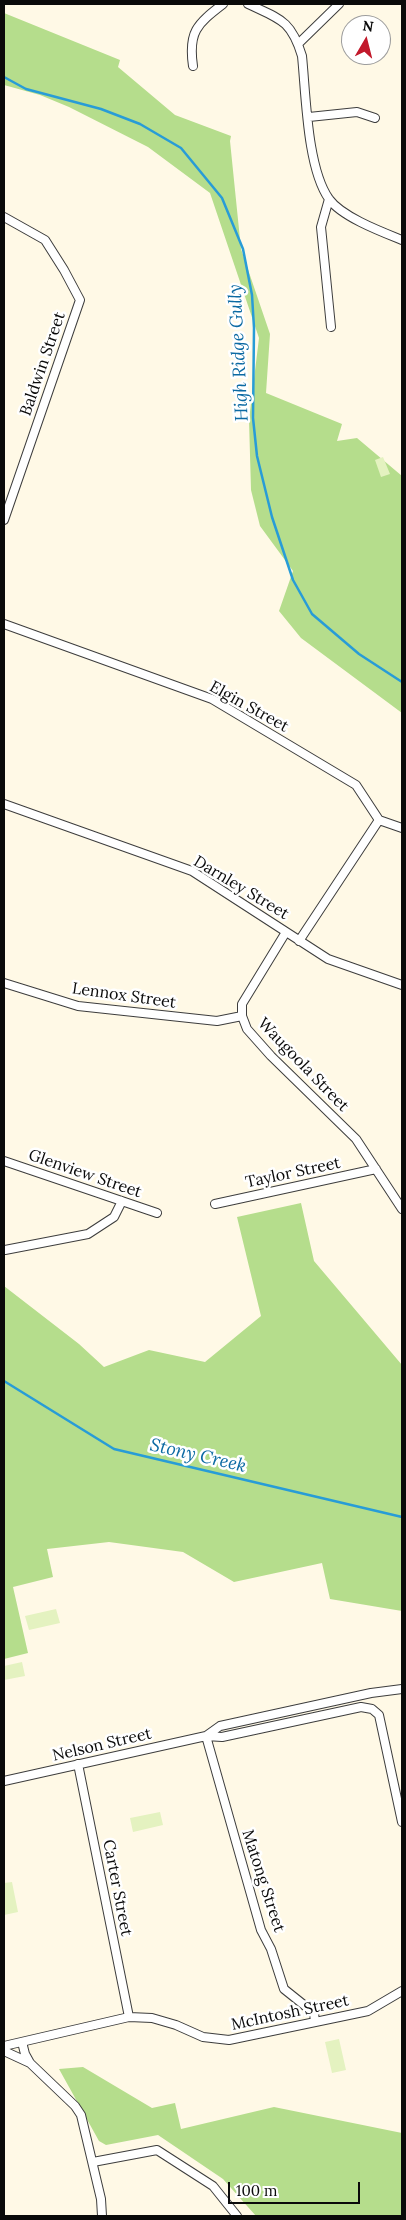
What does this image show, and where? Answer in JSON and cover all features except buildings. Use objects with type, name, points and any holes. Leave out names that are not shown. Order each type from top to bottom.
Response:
[{"type":"street","points":[[193,66],[191,47],[193,33],[200,23],[223,4]]},
{"type":"street","points":[[248,4],[283,21],[293,31],[302,56],[312,158],[329,199],[367,226],[402,240]]},
{"type":"street","points":[[298,44],[340,4]]},
{"type":"street","points":[[309,117],[357,112],[376,118]]},
{"type":"street","points":[[329,199],[321,227],[331,327]]},
{"type":"street","name":"Baldwin Street","points":[[4,217],[45,240],[80,300],[4,520]]},
{"type":"street","name":"Elgin Street","points":[[4,624],[212,699],[356,785],[379,820]]},
{"type":"street","name":"Darnley Street","points":[[4,804],[192,872],[328,959],[402,984]]},
{"type":"street","points":[[300,941],[379,820],[402,828]]},
{"type":"street","name":"Waugoola Street","points":[[286,932],[242,1004],[242,1016],[248,1029],[271,1056],[356,1139],[402,1209]]},
{"type":"street","name":"Lennox Street","points":[[4,983],[78,1006],[217,1021],[242,1016]]},
{"type":"street","name":"Glenview Street","points":[[4,1160],[157,1213]]},
{"type":"street","name":"Taylor Street","points":[[215,1204],[376,1169]]},
{"type":"street","points":[[5,1250],[88,1234],[114,1217],[122,1201]]},
{"type":"street","name":"Nelson Street","points":[[206,1736],[220,1726],[371,1693],[402,1689]]},
{"type":"street","name":"Nelson Street","points":[[4,1781],[206,1736],[222,1737],[361,1707],[372,1709],[379,1715],[402,1822]]},
{"type":"street","name":"Matong Street","points":[[206,1736],[261,1930],[271,1949],[284,1989],[314,2013],[315,2022]]},
{"type":"street","name":"Carter Street","points":[[78,1764],[129,2017]]},
{"type":"street","name":"McIntosh Street","points":[[4,2046],[129,2017],[152,2018],[176,2025],[203,2037],[228,2040],[368,2011],[402,1991]]},
{"type":"street","points":[[22,2042],[30,2063],[75,2106],[81,2115],[101,2199],[102,2216]]},
{"type":"street","points":[[4,2051],[30,2063]]},
{"type":"street","points":[[93,2162],[157,2150],[213,2186],[237,2216]]},
{"type":"green space","points":[[4,13],[120,60],[118,67],[175,115],[231,136],[241,249],[270,334],[266,393],[342,424],[337,441],[357,438],[402,476],[402,713],[301,638],[279,611],[293,571],[260,526],[251,490],[249,420],[259,338],[210,193],[148,147],[69,107],[40,95],[4,85]]},
{"type":"green space","points":[[383,457],[390,474],[381,477],[375,460]]},
{"type":"green space","points":[[301,1203],[314,1261],[402,1365],[402,1611],[330,1599],[322,1563],[234,1582],[183,1552],[109,1542],[47,1549],[53,1577],[13,1587],[28,1653],[4,1659],[4,1286],[79,1344],[104,1367],[149,1350],[205,1362],[261,1316],[237,1217]]},
{"type":"green space","points":[[56,1609],[60,1623],[29,1630],[25,1616]]},
{"type":"green space","points":[[22,1662],[25,1676],[4,1680],[4,1666]]},
{"type":"green space","points":[[160,1812],[163,1825],[133,1832],[130,1818]]},
{"type":"green space","points":[[12,1882],[18,1912],[4,1915],[4,1883]]},
{"type":"green space","points":[[339,2039],[346,2070],[332,2073],[325,2042]]},
{"type":"green space","points":[[83,2067],[152,2108],[175,2103],[181,2129],[274,2107],[402,2133],[402,2216],[256,2216],[223,2179],[158,2135],[106,2145],[99,2141],[59,2069]]},
{"type":"waterway","name":"High Ridge Gully","points":[[4,77],[26,89],[101,109],[140,124],[181,148],[222,198],[243,249],[252,295],[254,328],[253,418],[257,456],[272,517],[293,580],[312,614],[359,654],[402,682]]},
{"type":"waterway","name":"Stony Creek","points":[[4,1381],[114,1449],[402,1517]]}]
